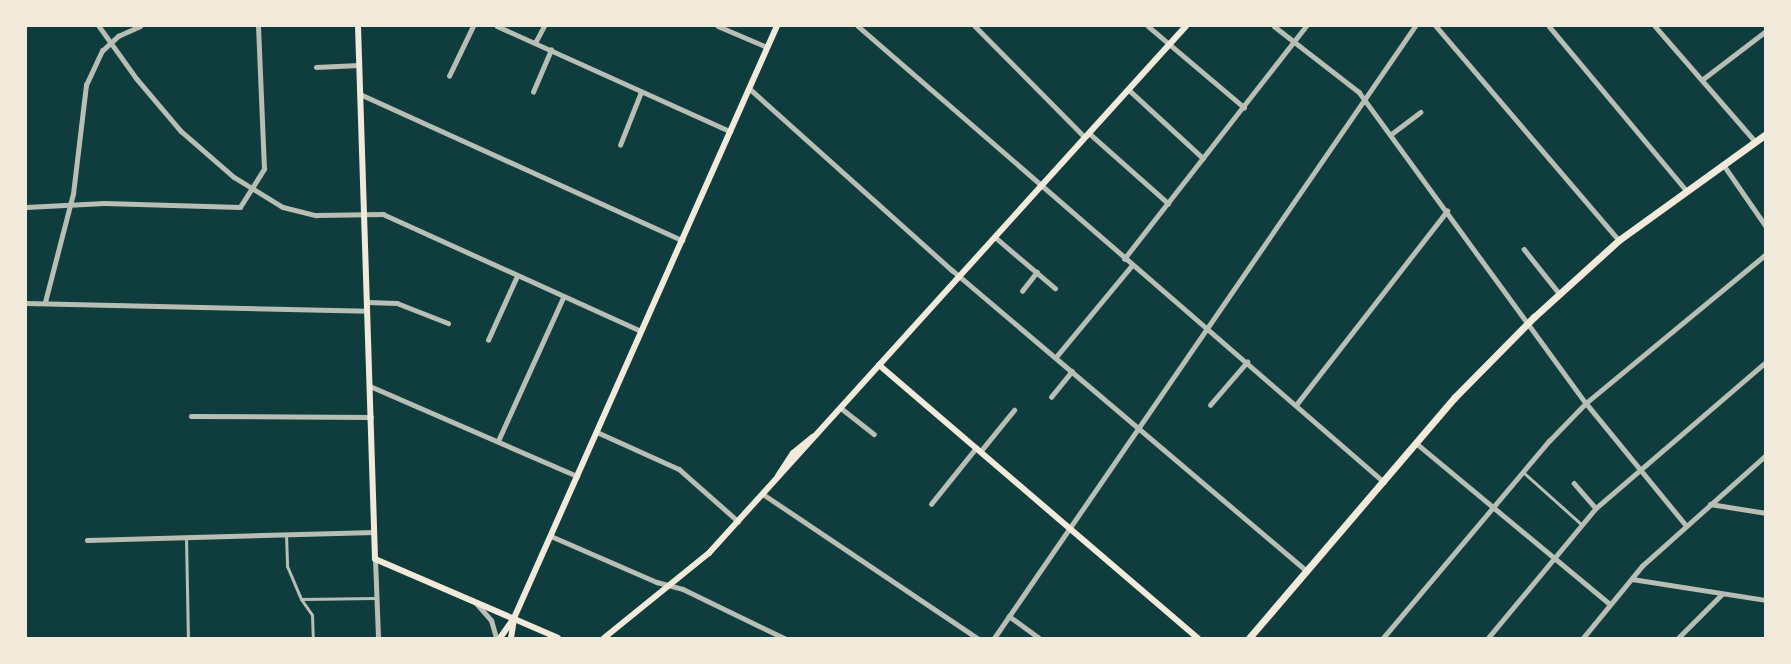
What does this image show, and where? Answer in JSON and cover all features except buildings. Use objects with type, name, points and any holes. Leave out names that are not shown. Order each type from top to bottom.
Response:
[{"type":"main road","points":[[358,26],[375,559],[558,639]]},
{"type":"main road","points":[[498,639],[514,618],[777,26]]},
{"type":"main road","points":[[604,639],[706,556],[777,479],[794,453],[816,435],[841,408],[1186,26]]},
{"type":"main road","points":[[1249,639],[1308,573],[1464,386],[1527,324],[1619,240],[1766,134]]},
{"type":"main road","points":[[879,365],[1198,639]]},
{"type":"main road","points":[[511,639],[514,618]]},
{"type":"main road","points":[[1255,639],[1267,621]]},
{"type":"street","points":[[99,26],[181,131],[234,177],[298,212],[384,215],[641,332]]},
{"type":"street","points":[[45,303],[71,203],[86,85],[102,51],[140,26]]},
{"type":"street","points":[[26,207],[71,203],[240,207],[264,169],[258,26]]},
{"type":"street","points":[[448,76],[473,26]]},
{"type":"street","points":[[497,26],[730,131]]},
{"type":"street","points":[[536,43],[544,26]]},
{"type":"street","points":[[718,26],[767,47]]},
{"type":"street","points":[[858,26],[1040,187],[1206,326],[1384,482]]},
{"type":"street","points":[[975,26],[1087,135],[1168,203]]},
{"type":"street","points":[[1148,26],[1244,106]]},
{"type":"street","points":[[1274,26],[1363,98],[1586,403],[1638,471],[1685,524]]},
{"type":"street","points":[[1124,258],[1306,26]]},
{"type":"street","points":[[994,639],[1137,426],[1415,26]]},
{"type":"street","points":[[1436,26],[1619,240]]},
{"type":"street","points":[[1549,26],[1687,191]]},
{"type":"street","points":[[1655,26],[1755,141]]},
{"type":"street","points":[[1703,79],[1766,31]]},
{"type":"street","points":[[533,92],[551,50]]},
{"type":"street","points":[[316,67],[359,65]]},
{"type":"street","points":[[749,88],[959,276],[1308,573]]},
{"type":"street","points":[[1128,89],[1203,158]]},
{"type":"street","points":[[620,145],[641,92]]},
{"type":"street","points":[[360,94],[682,240]]},
{"type":"street","points":[[1390,135],[1420,112]]},
{"type":"street","points":[[1723,164],[1766,226]]},
{"type":"street","points":[[1296,405],[1447,211]]},
{"type":"street","points":[[994,237],[1055,288]]},
{"type":"street","points":[[1524,249],[1559,293]]},
{"type":"street","points":[[1383,639],[1523,472],[1586,403],[1766,254]]},
{"type":"street","points":[[1056,357],[1132,265]]},
{"type":"street","points":[[1022,291],[1037,272]]},
{"type":"street","points":[[488,340],[517,276]]},
{"type":"street","points":[[498,441],[563,298]]},
{"type":"street","points":[[26,303],[367,311]]},
{"type":"street","points":[[367,303],[398,303],[448,323]]},
{"type":"street","points":[[1210,405],[1247,362]]},
{"type":"street","points":[[1488,639],[1551,557],[1596,508],[1766,362]]},
{"type":"street","points":[[1051,397],[1072,371]]},
{"type":"street","points":[[370,386],[577,476]]},
{"type":"street","points":[[841,408],[874,434]]},
{"type":"street","points":[[931,504],[1014,410]]},
{"type":"street","points":[[191,416],[371,417]]},
{"type":"street","points":[[597,432],[676,467],[738,521]]},
{"type":"street","points":[[1416,443],[1492,509],[1610,604]]},
{"type":"street","points":[[1583,639],[1632,579],[1685,524],[1766,455]]},
{"type":"street","points":[[1523,472],[1581,524]]},
{"type":"street","points":[[1574,483],[1596,508]]},
{"type":"street","points":[[763,494],[977,639]]},
{"type":"street","points":[[1710,504],[1766,513]]},
{"type":"street","points":[[87,540],[374,532]]},
{"type":"street","points":[[286,534],[286,566],[301,599],[312,613],[313,639]]},
{"type":"street","points":[[550,536],[670,586],[784,639]]},
{"type":"street","points":[[186,537],[188,639]]},
{"type":"street","points":[[375,559],[378,639]]},
{"type":"street","points":[[1632,579],[1766,600]]},
{"type":"street","points":[[1678,639],[1722,594]]},
{"type":"street","points":[[301,599],[376,598]]},
{"type":"street","points":[[470,599],[488,616],[498,639]]},
{"type":"street","points":[[1010,616],[1039,639]]}]
